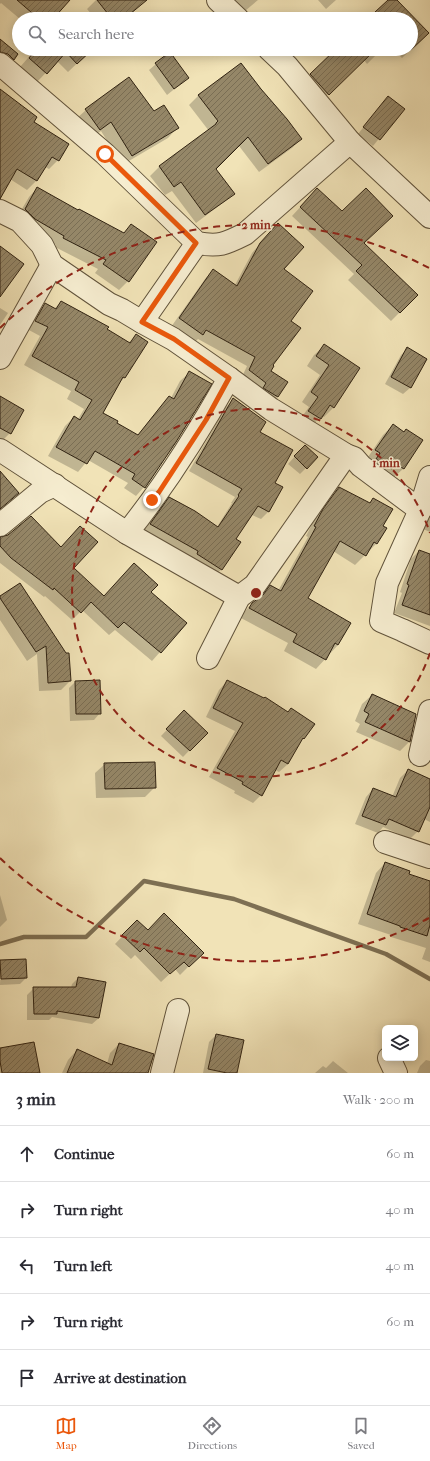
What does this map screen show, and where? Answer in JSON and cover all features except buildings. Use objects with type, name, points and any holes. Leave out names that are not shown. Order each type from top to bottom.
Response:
[{"type":"street","points":[[218,0],[231,12]]},
{"type":"street","points":[[276,56],[287,66],[350,142],[430,217]]},
{"type":"street","points":[[0,64],[105,154],[196,243],[210,246],[224,244],[245,234],[350,142]]},
{"type":"street","points":[[0,211],[20,221],[42,245],[52,265],[109,304],[174,339],[271,410],[346,455],[354,458],[361,466],[420,510]]},
{"type":"street","points":[[142,322],[196,243]]},
{"type":"street","points":[[0,358],[52,265]]},
{"type":"street","points":[[127,532],[159,492],[206,420],[229,378]]},
{"type":"street","points":[[0,450],[127,532],[239,597]]},
{"type":"street","points":[[208,658],[239,597],[255,585],[346,455]]},
{"type":"street","points":[[430,477],[420,510],[387,583],[381,621],[430,643]]},
{"type":"street","points":[[0,525],[40,492],[55,485]]},
{"type":"street","points":[[420,755],[430,711]]},
{"type":"street","points":[[385,842],[430,857]]},
{"type":"street","points":[[162,1073],[178,1010]]},
{"type":"street","points":[[390,1061],[396,1073]]},
{"type":"waterway","points":[[0,944],[24,937],[86,937],[144,881],[234,899],[386,954],[430,979]]},
{"type":"route","points":[[105,154],[196,243],[142,322],[174,339],[229,378],[206,420],[159,492],[152,500]]}]
